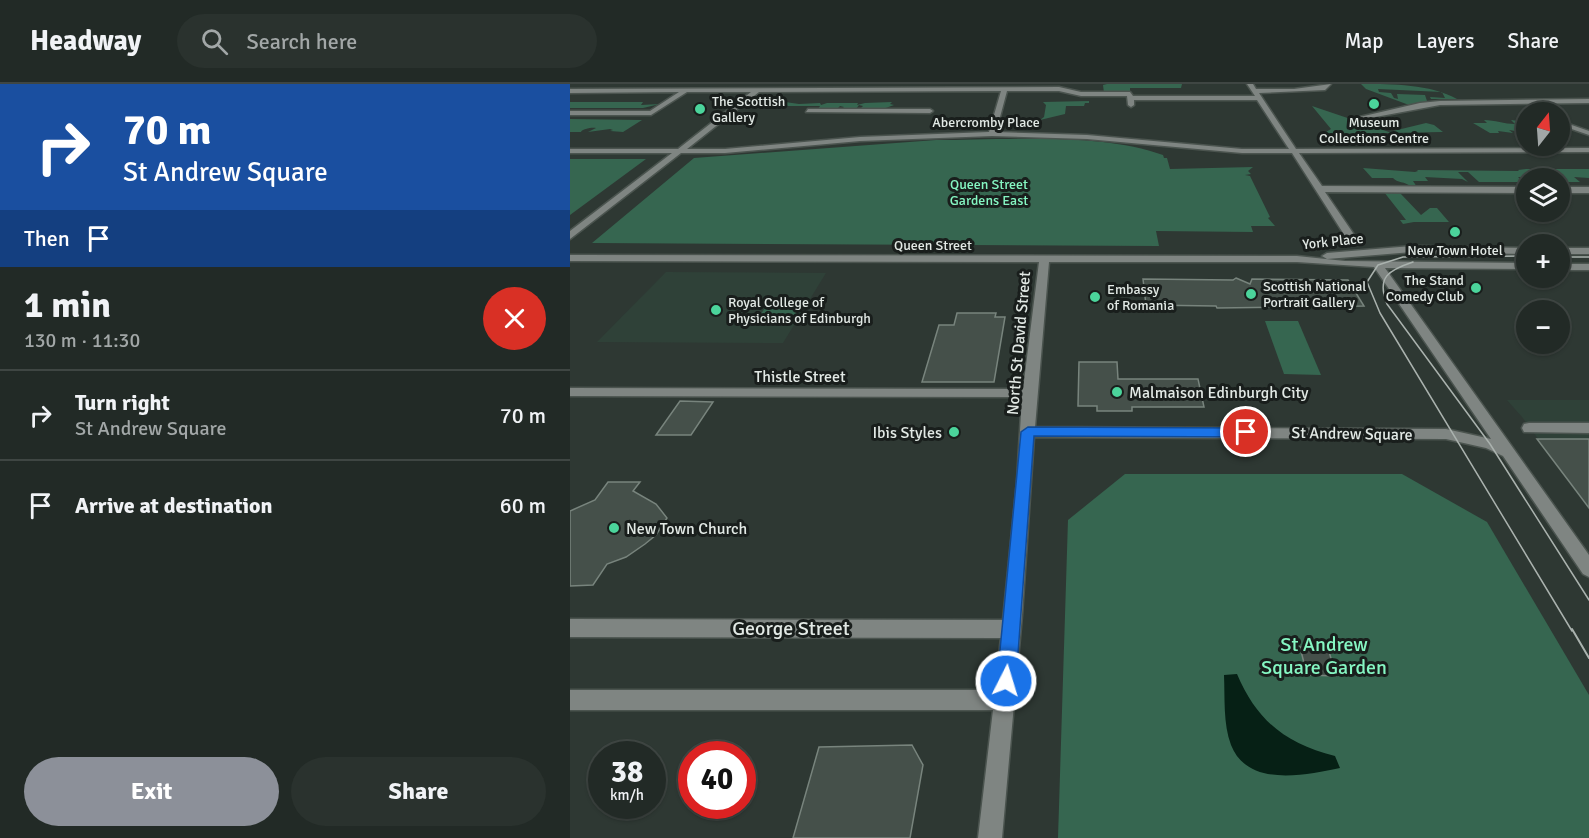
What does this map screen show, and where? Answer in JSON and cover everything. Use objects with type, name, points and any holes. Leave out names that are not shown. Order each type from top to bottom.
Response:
[{"type":"street","points":[[570,113],[651,113],[696,84]]},
{"type":"street","points":[[570,236],[765,84]]},
{"type":"street","points":[[894,111],[912,84]]},
{"type":"street","points":[[570,91],[1004,91],[1061,87],[1081,94],[1131,99],[1306,90],[1325,88],[1328,84]]},
{"type":"street","points":[[992,134],[1004,91]]},
{"type":"street","points":[[1255,91],[1350,236]]},
{"type":"street","points":[[1518,102],[1589,101]]},
{"type":"street","points":[[1354,119],[1420,105],[1516,102]]},
{"type":"street","points":[[808,111],[930,111]]},
{"type":"street","points":[[1570,126],[1589,133]]},
{"type":"street","name":"Abercromby Place","points":[[570,151],[738,150],[885,137],[992,134],[1097,138],[1229,150],[1589,150]]},
{"type":"street","points":[[1319,189],[1516,190]]},
{"type":"street","points":[[1570,190],[1589,190]]},
{"type":"street","name":"York Place","points":[[1297,259],[1398,250],[1516,251]]},
{"type":"street","points":[[1570,251],[1589,251]]},
{"type":"street","name":"Queen Street","points":[[570,258],[1297,259]]},
{"type":"street","name":"North St David Street","points":[[1028,432],[1029,393],[1044,259]]},
{"type":"street","name":"York Place","points":[[1297,259],[1378,265],[1516,266]]},
{"type":"street","points":[[1378,265],[1589,569]]},
{"type":"street","points":[[1570,267],[1589,267]]},
{"type":"street","name":"Thistle Street","points":[[570,392],[1029,393]]},
{"type":"street","points":[[1529,428],[1589,428]]},
{"type":"street","points":[[990,838],[1005,700],[1028,432]]},
{"type":"street","name":"St Andrew Square","points":[[1028,432],[1446,434],[1490,444],[1509,453]]},
{"type":"street","name":"George Street","points":[[570,628],[1011,629]]},
{"type":"street","points":[[570,700],[1005,700]]},
{"type":"shaded area","name":"Royal College of Physicians of Edinburgh","points":[[666,272],[826,273],[783,343],[597,342]]},
{"type":"shaded area","points":[[1507,400],[1589,400],[1589,508],[1522,417]]},
{"type":"shaded area","points":[[1237,674],[1254,705],[1275,728],[1302,745],[1335,756],[1340,768],[1295,775],[1279,775],[1250,768],[1239,759],[1228,737],[1224,675]]},
{"type":"green space","points":[[1182,84],[1181,88],[1130,88],[1130,93],[1104,93],[1103,85]]},
{"type":"green space","points":[[1361,84],[1411,86],[1440,92],[1378,89],[1379,92],[1391,93],[1394,98],[1398,99],[1397,94],[1425,95],[1427,101],[1436,102],[1409,105],[1366,89]]},
{"type":"green space","points":[[1442,93],[1457,99],[1431,99],[1430,97],[1445,98]]},
{"type":"green space","points":[[1089,101],[1089,103],[1085,103],[1084,106],[1066,106],[1065,114],[1040,120],[1044,117],[1046,105],[1043,102]]},
{"type":"green space","points":[[570,102],[660,104],[643,108],[570,108]]},
{"type":"green space","points":[[785,102],[820,103],[821,105],[858,103],[857,105],[892,102],[890,104],[894,105],[883,109],[860,109],[863,106],[859,105],[856,109],[842,109],[844,107],[840,106],[837,109],[818,109],[820,106],[783,106]]},
{"type":"green space","points":[[1312,106],[1389,132],[1426,123],[1434,125],[1443,132],[1328,134],[1326,132],[1331,129]]},
{"type":"green space","points":[[570,119],[642,120],[623,132],[610,131],[613,130],[610,129],[588,132],[596,128],[594,128],[581,132],[570,132]]},
{"type":"green space","points":[[1484,120],[1511,124],[1515,124],[1511,120],[1516,121],[1516,131],[1490,133],[1473,123],[1487,123]]},
{"type":"green space","name":"Queen Street Gardens East","points":[[936,140],[1082,140],[1138,148],[1163,155],[1167,158],[1170,169],[1253,167],[1248,171],[1251,174],[1245,175],[1250,176],[1270,217],[1268,218],[1275,226],[1251,226],[1253,232],[1156,231],[1159,246],[592,243],[694,158]]},
{"type":"green space","points":[[570,159],[646,159],[570,215]]},
{"type":"green space","points":[[1363,168],[1415,172],[1417,170],[1516,171],[1516,182],[1479,182],[1468,172],[1458,172],[1468,182],[1462,179],[1425,177],[1428,181],[1413,181],[1417,187],[1411,187],[1393,178],[1372,178]]},
{"type":"green space","points":[[1570,169],[1589,169],[1589,178],[1574,177],[1580,182],[1570,182]]},
{"type":"green space","points":[[1384,192],[1400,193],[1421,215],[1430,208],[1437,208],[1449,222],[1403,224],[1400,220],[1406,220]]},
{"type":"green space","points":[[771,300],[779,300],[780,304],[784,304],[809,300],[800,315],[760,315]]},
{"type":"green space","points":[[1265,321],[1298,321],[1321,375],[1284,374]]},
{"type":"green space","name":"St Andrew Square Garden","points":[[1125,474],[1402,474],[1487,522],[1589,695],[1589,838],[1058,838],[1068,520]]},
{"type":"building","name":"Scottish National Portrait Gallery","points":[[1236,278],[1250,284],[1252,279],[1348,280],[1364,306],[1217,308],[1216,306],[1146,305],[1143,279],[1233,280]]},
{"type":"building","points":[[957,313],[996,313],[995,317],[1005,317],[994,382],[922,382],[939,325],[954,325]]},
{"type":"building","name":"Malmaison Edinburgh City","points":[[1079,362],[1117,362],[1118,379],[1198,379],[1204,407],[1132,407],[1132,411],[1097,411],[1097,406],[1078,406]]},
{"type":"building","points":[[680,401],[713,402],[691,435],[656,435]]},
{"type":"building","points":[[1537,439],[1589,439],[1589,508],[1571,484]]},
{"type":"building","name":"New Town Church","points":[[608,482],[640,482],[633,491],[656,504],[667,518],[656,535],[645,544],[626,557],[607,564],[593,585],[570,586],[570,511],[595,500]]},
{"type":"building","points":[[1300,647],[1328,648],[1336,676],[1307,675]]},
{"type":"building","points":[[912,745],[923,765],[910,838],[793,838],[819,747]]},
{"type":"tram line","points":[[1516,256],[1403,257],[1378,265],[1367,282],[1380,313],[1572,631]]},
{"type":"tram line","points":[[1570,257],[1589,257]]},
{"type":"tram line","points":[[1413,262],[1397,268],[1387,276],[1383,287],[1387,304],[1490,444],[1589,600]]},
{"type":"tram line","points":[[1572,629],[1589,658]]},
{"type":"place","name":"Museum Collections Centre","points":[[1374,104]]},
{"type":"place","name":"The Scottish Gallery","points":[[700,109]]},
{"type":"place","name":"New Town Hotel","points":[[1455,232]]},
{"type":"place","name":"The Stand Comedy Club","points":[[1476,288]]},
{"type":"place","name":"Scottish National Portrait Gallery","points":[[1251,294]]},
{"type":"place","name":"Embassy of Romania","points":[[1095,297]]},
{"type":"place","name":"Royal College of Physicians of Edinburgh","points":[[716,310]]},
{"type":"place","name":"Malmaison Edinburgh City","points":[[1117,392]]},
{"type":"place","name":"Ibis Styles","points":[[954,432]]},
{"type":"place","name":"New Town Church","points":[[614,528]]},
{"type":"route","points":[[1006,681],[1028,432],[1246,432]]}]
